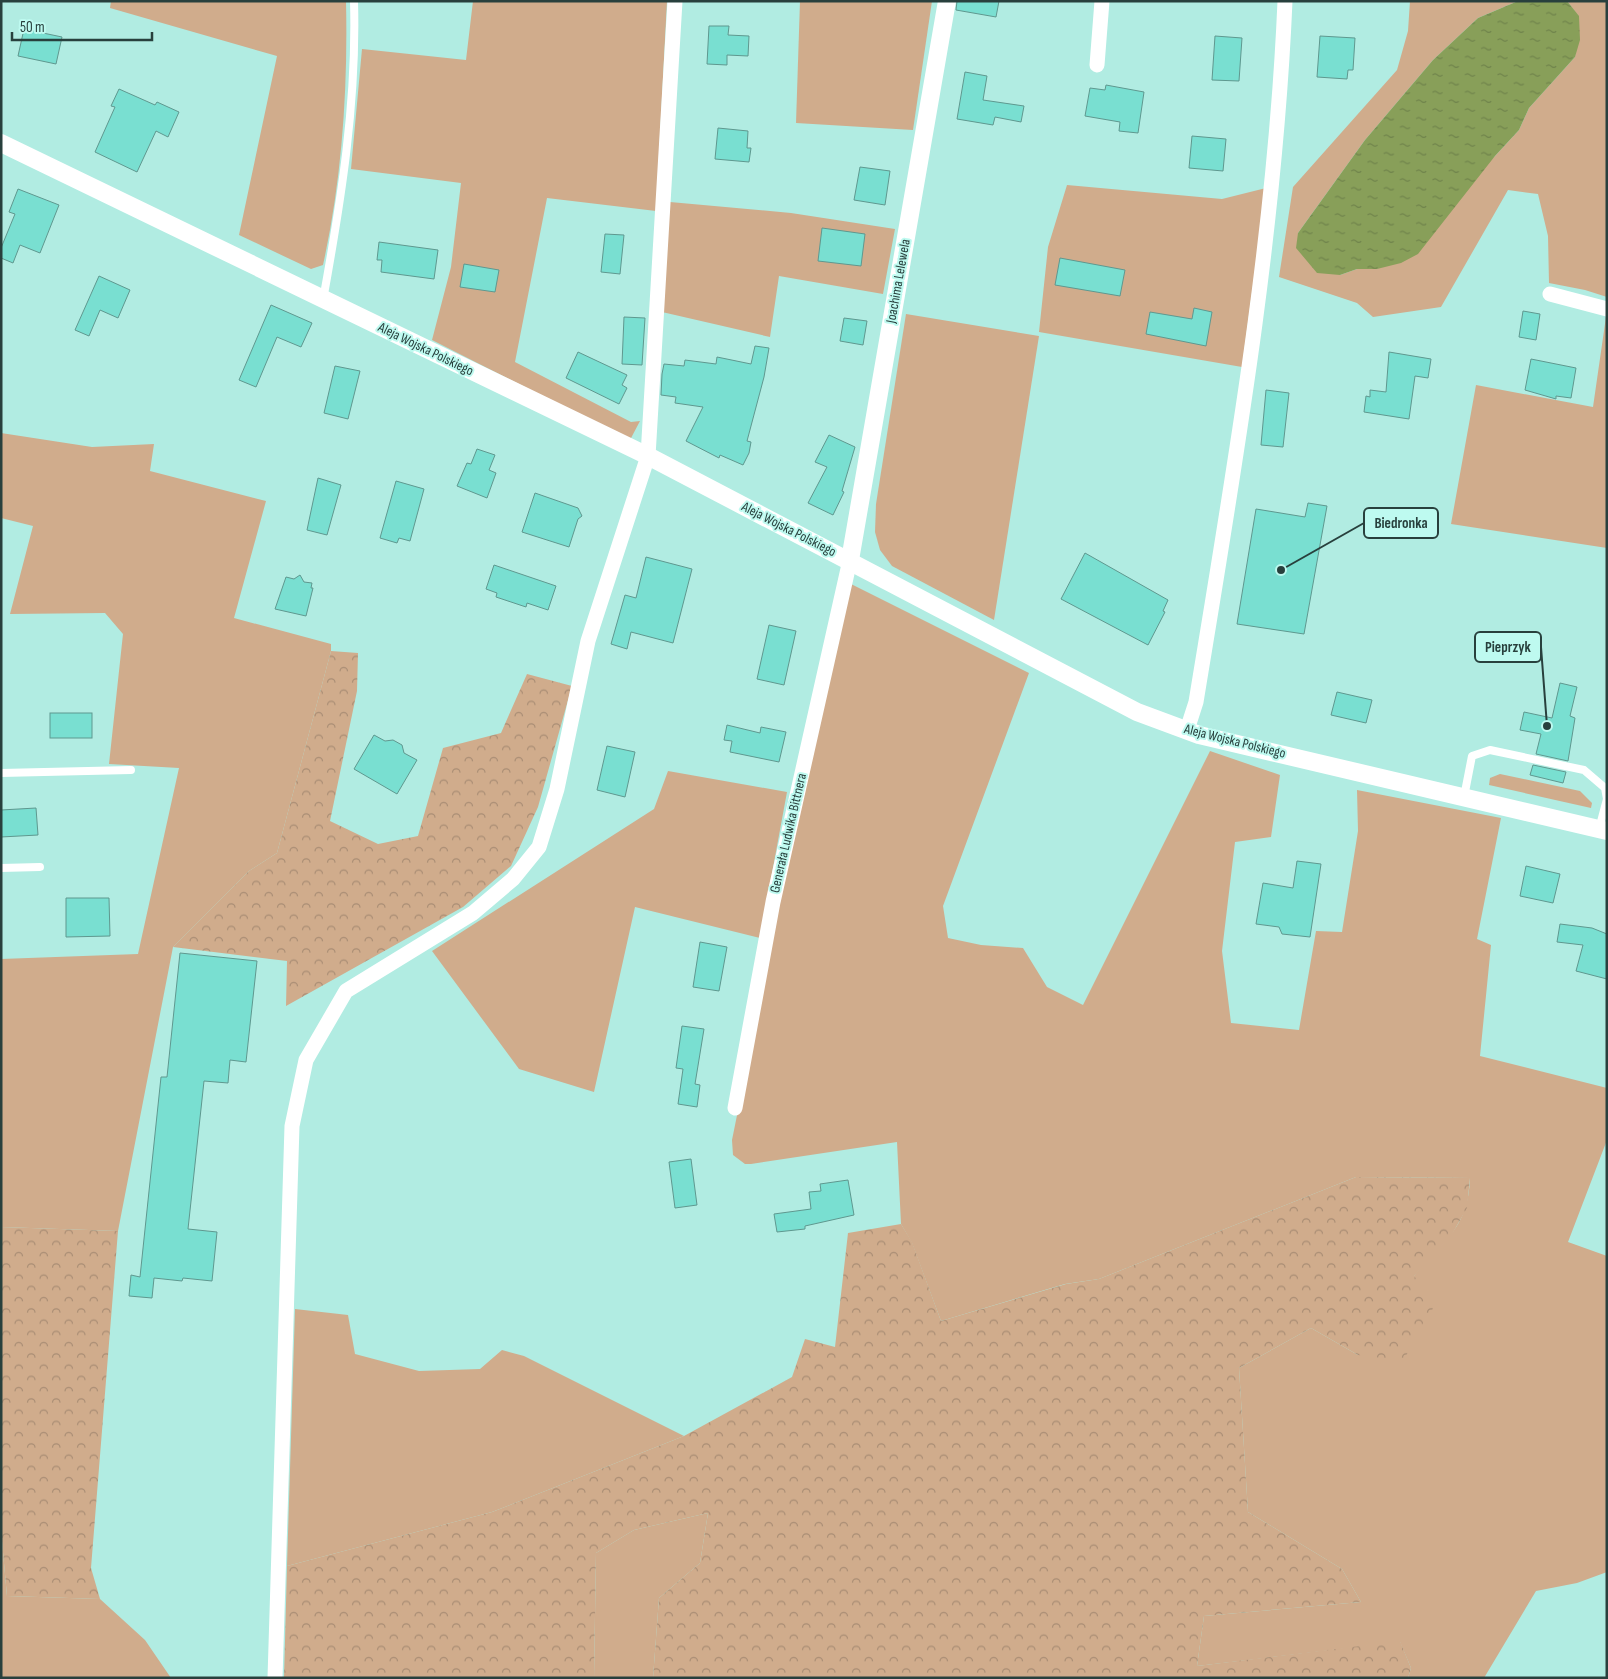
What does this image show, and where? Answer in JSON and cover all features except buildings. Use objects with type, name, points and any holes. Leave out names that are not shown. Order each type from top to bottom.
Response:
[{"type":"street","points":[[275,1678],[292,1126],[306,1060],[346,991],[473,913],[513,879],[539,847],[557,789],[588,642],[648,456],[675,1]]},
{"type":"street","name":"Joachima Lelewela","points":[[850,560],[947,1]]},
{"type":"street","points":[[1097,65],[1102,1]]},
{"type":"street","points":[[1188,730],[1196,702],[1232,482],[1264,251],[1274,170],[1285,1]]},
{"type":"street","name":"Aleja Wojska Polskiego","points":[[1,143],[648,456],[1138,712],[1188,730],[1603,830]]},
{"type":"street","points":[[1550,294],[1607,309]]},
{"type":"street","name":"Generała Ludwika Bittnera","points":[[735,1108],[773,902],[850,560]]},
{"type":"lane","points":[[323,300],[346,161],[354,47],[354,1]]},
{"type":"lane","points":[[1464,797],[1472,756],[1490,750],[1584,770],[1605,788],[1607,800],[1603,830]]},
{"type":"lane","points":[[1,772],[131,770]]},
{"type":"lane","points":[[1,868],[40,867]]},
{"type":"green space","points":[[111,1],[346,1],[345,101],[335,200],[323,265],[311,269],[239,235],[277,56],[110,8]]},
{"type":"green space","points":[[473,1],[667,1],[656,211],[547,198],[515,362],[631,422],[640,421],[630,440],[432,340],[451,267],[461,183],[351,169],[362,49],[466,60]]},
{"type":"green space","points":[[800,1],[932,1],[913,130],[796,123]]},
{"type":"green space","points":[[1410,1],[1518,1],[1478,18],[1433,60],[1365,140],[1298,233],[1340,275],[1357,269],[1377,269],[1495,156],[1519,130],[1529,108],[1575,57],[1579,17],[1567,1],[1607,1],[1607,297],[1585,290],[1549,283],[1548,236],[1538,194],[1508,190],[1441,307],[1373,317],[1357,303],[1279,277],[1293,187],[1397,70],[1408,31]]},
{"type":"green space","points":[[1067,185],[1222,199],[1266,188],[1242,367],[1039,332],[1048,247]]},
{"type":"green space","points":[[670,202],[791,213],[895,229],[883,294],[779,276],[770,337],[662,312]]},
{"type":"green space","points":[[1607,310],[1607,548],[1451,524],[1476,385],[1593,407]]},
{"type":"green space","points":[[906,314],[1039,336],[994,620],[892,566],[880,550],[875,532],[876,504]]},
{"type":"green space","points":[[1,433],[92,447],[154,444],[150,471],[266,501],[234,618],[331,644],[331,651],[277,853],[249,871],[173,947],[118,1231],[1,1227],[1,959],[138,954],[179,768],[109,764],[123,634],[105,613],[10,614],[33,526],[1,518]]},
{"type":"green space","points":[[845,581],[1029,673],[943,906],[948,938],[981,945],[1023,948],[1047,987],[1083,1005],[1210,751],[1280,775],[1271,837],[1235,842],[1222,951],[1231,1023],[1299,1030],[1316,931],[1342,932],[1358,831],[1357,790],[1501,818],[1477,939],[1491,945],[1480,1056],[1607,1088],[1607,1140],[1568,1242],[1607,1256],[1607,1572],[1577,1583],[1536,1591],[1484,1678],[1408,1678],[1411,1668],[1400,1642],[1197,1666],[1204,1616],[1361,1602],[1342,1569],[1248,1512],[1239,1368],[1311,1328],[1358,1355],[1413,1277],[1452,1234],[1459,1223],[1468,1196],[1470,1178],[1356,1177],[1099,1279],[1065,1284],[941,1321],[912,1243],[901,1224],[897,1142],[751,1164],[745,1164],[733,1155],[732,1140]]},
{"type":"green space","points":[[331,651],[358,653],[357,691],[330,821],[378,844],[418,836],[443,748],[501,733],[527,674],[572,686],[538,807],[511,866],[463,907],[286,1006],[287,961],[173,947],[249,871],[277,853]]},
{"type":"green space","points":[[668,771],[787,792],[760,938],[635,907],[594,1092],[519,1069],[432,951],[654,809]]},
{"type":"green space","points":[[1500,774],[1580,791],[1592,803],[1591,808],[1489,785],[1490,778]]},
{"type":"green space","points":[[1356,1177],[1470,1178],[1467,1208],[1451,1236],[1414,1276],[1436,1303],[1403,1361],[1358,1355],[1311,1328],[1239,1368],[1248,1512],[1342,1569],[1361,1602],[1204,1616],[1197,1666],[1400,1641],[1411,1668],[1408,1678],[653,1678],[659,1598],[700,1563],[708,1513],[634,1530],[596,1553],[594,1678],[284,1678],[287,1566],[492,1512],[684,1436],[792,1377],[805,1339],[835,1347],[848,1233],[901,1224],[912,1242],[941,1321],[1066,1284],[1099,1279]]},
{"type":"green space","points":[[1,1227],[118,1231],[91,1568],[100,1599],[7,1596],[1,1530]]},
{"type":"green space","points":[[295,1309],[348,1315],[355,1354],[419,1371],[480,1369],[502,1350],[524,1356],[684,1436],[492,1512],[287,1566]]},
{"type":"green space","points":[[708,1513],[700,1563],[659,1598],[653,1678],[594,1678],[596,1553],[634,1530]]},
{"type":"green space","points":[[1,1530],[7,1596],[100,1599],[145,1640],[171,1678],[1,1678]]},
{"type":"water","points":[[1518,1],[1567,1],[1579,16],[1580,40],[1575,57],[1529,108],[1519,130],[1495,156],[1418,254],[1401,263],[1377,269],[1357,269],[1340,275],[1317,273],[1296,248],[1298,233],[1365,140],[1433,60],[1478,18]]},
{"type":"place","name":"Biedronka","points":[[1281,570]]},
{"type":"place","name":"Pieprzyk","points":[[1547,726]]}]
